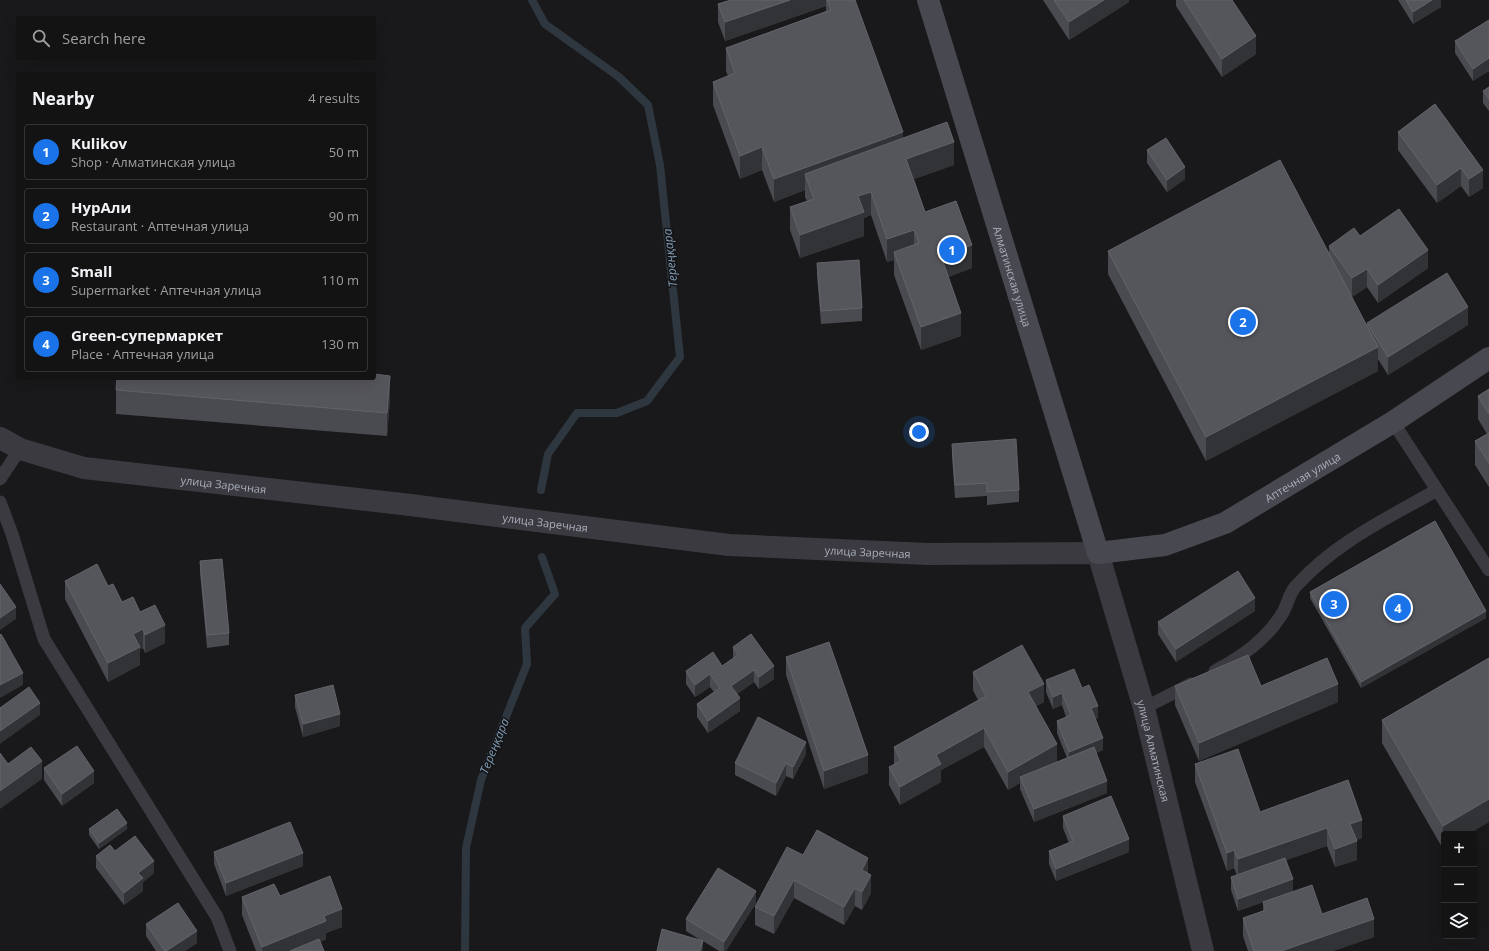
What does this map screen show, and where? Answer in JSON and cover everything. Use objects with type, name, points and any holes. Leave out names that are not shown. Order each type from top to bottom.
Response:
[{"type":"main road","name":"Алматинская улица","points":[[928,0],[1098,553]]},
{"type":"main road","name":"Аптечная улица","points":[[1098,553],[1165,545],[1225,523],[1393,422],[1489,358]]},
{"type":"street","name":"улица Заречная","points":[[0,438],[20,449],[84,468],[402,504],[729,545],[927,554],[1098,553]]},
{"type":"street","name":"улица Алматинская","points":[[1098,553],[1144,708],[1203,951]]},
{"type":"lane","points":[[1393,422],[1489,570]]},
{"type":"lane","points":[[0,478],[20,449]]},
{"type":"lane","points":[[1144,708],[1224,666],[1254,647],[1282,615],[1295,586],[1324,558],[1349,539],[1437,490]]},
{"type":"lane","points":[[0,502],[12,534],[44,639],[217,917],[230,951]]},
{"type":"building","points":[[731,0],[790,0],[725,22],[718,4]]},
{"type":"building","points":[[827,0],[855,0],[903,132],[774,179],[762,147],[740,156],[713,82],[735,73],[726,48],[831,10]]},
{"type":"building","points":[[1054,0],[1104,0],[1069,22]]},
{"type":"building","points":[[1184,0],[1232,0],[1256,36],[1222,59]]},
{"type":"building","points":[[1406,0],[1432,0],[1413,12]]},
{"type":"building","points":[[1489,20],[1489,58],[1473,69],[1455,41]]},
{"type":"building","points":[[1489,87],[1489,99],[1483,91]]},
{"type":"building","points":[[1435,104],[1483,170],[1469,179],[1461,168],[1437,185],[1398,132]]},
{"type":"building","points":[[947,122],[954,142],[906,159],[925,212],[956,201],[972,245],[941,256],[961,313],[921,327],[894,252],[919,243],[914,230],[887,239],[871,192],[858,196],[864,212],[800,235],[790,207],[814,199],[805,174]]},
{"type":"building","points":[[1166,138],[1185,167],[1167,180],[1147,150]]},
{"type":"building","points":[[1280,160],[1378,347],[1206,437],[1108,251]]},
{"type":"building","points":[[1399,209],[1428,250],[1378,285],[1367,269],[1352,278],[1329,246],[1354,228],[1360,236]]},
{"type":"building","points":[[859,260],[862,308],[821,311],[817,263]]},
{"type":"building","points":[[1447,273],[1468,307],[1388,357],[1367,323]]},
{"type":"building","points":[[376,374],[390,376],[387,413],[116,390],[117,380],[376,380]]},
{"type":"building","points":[[1489,389],[1489,414],[1478,396]]},
{"type":"building","points":[[1489,433],[1489,463],[1475,441]]},
{"type":"building","points":[[1016,439],[1019,490],[987,492],[987,483],[955,485],[952,444]]},
{"type":"building","points":[[1435,521],[1486,611],[1361,682],[1310,592]]},
{"type":"building","points":[[222,559],[229,633],[207,635],[200,561]]},
{"type":"building","points":[[97,564],[108,586],[113,584],[122,602],[133,597],[140,612],[155,605],[165,625],[145,635],[143,629],[133,634],[140,647],[108,663],[65,581]]},
{"type":"building","points":[[1238,571],[1255,598],[1176,649],[1158,622]]},
{"type":"building","points":[[0,584],[16,607],[0,618]]},
{"type":"building","points":[[1,634],[23,673],[0,685],[0,635]]},
{"type":"building","points":[[751,634],[774,666],[759,677],[754,670],[731,686],[740,698],[708,721],[697,704],[720,688],[710,674],[695,685],[686,671],[713,652],[722,666],[738,655],[733,647]]},
{"type":"building","points":[[829,642],[868,755],[824,771],[786,657]]},
{"type":"building","points":[[1022,645],[1044,684],[1028,692],[1057,744],[1008,772],[984,728],[936,755],[941,764],[900,787],[889,767],[901,761],[894,747],[986,696],[973,672]]},
{"type":"building","points":[[1248,655],[1261,686],[1327,658],[1338,684],[1199,743],[1175,686]]},
{"type":"building","points":[[1489,658],[1489,799],[1443,826],[1382,720]]},
{"type":"building","points":[[1074,669],[1082,688],[1089,685],[1098,706],[1091,708],[1103,738],[1069,752],[1057,721],[1071,715],[1062,693],[1053,697],[1046,680]]},
{"type":"building","points":[[333,685],[340,714],[303,724],[295,695]]},
{"type":"building","points":[[29,687],[40,703],[0,731],[0,708]]},
{"type":"building","points":[[758,717],[806,742],[793,767],[786,763],[776,783],[735,763]]},
{"type":"building","points":[[77,746],[94,771],[62,794],[44,768]]},
{"type":"building","points":[[31,747],[42,761],[0,791],[0,753],[8,764]]},
{"type":"building","points":[[1094,747],[1107,781],[1034,809],[1020,777]]},
{"type":"building","points":[[1238,749],[1260,812],[1348,780],[1362,820],[1350,824],[1357,841],[1335,849],[1327,828],[1238,859],[1234,850],[1227,853],[1195,764]]},
{"type":"building","points":[[1111,796],[1129,839],[1056,869],[1049,851],[1073,841],[1063,816]]},
{"type":"building","points":[[117,809],[127,823],[99,843],[89,829]]},
{"type":"building","points":[[290,822],[303,853],[226,883],[214,852]]},
{"type":"building","points":[[817,830],[868,858],[862,870],[871,875],[862,892],[855,888],[844,907],[794,880],[774,916],[755,907],[787,847],[803,855]]},
{"type":"building","points":[[135,836],[154,861],[138,873],[143,878],[124,893],[96,856],[110,845],[115,851]]},
{"type":"building","points":[[1285,858],[1293,879],[1238,899],[1231,877]]},
{"type":"building","points":[[718,868],[756,891],[724,942],[686,919]]},
{"type":"building","points":[[330,876],[342,909],[324,916],[326,921],[262,947],[242,897],[274,884],[280,896]]},
{"type":"building","points":[[1312,885],[1322,914],[1367,898],[1374,919],[1281,951],[1254,951],[1243,918],[1266,910],[1263,902]]},
{"type":"building","points":[[178,903],[197,931],[165,951],[146,924]]},
{"type":"building","points":[[662,929],[703,941],[700,951],[657,951]]},
{"type":"building","points":[[319,939],[324,951],[290,951]]},
{"type":"waterway","name":"Тереңқара","points":[[532,0],[545,24],[619,77],[648,105],[660,165],[680,357],[647,401],[617,413],[577,413],[548,454],[541,490]]},
{"type":"waterway","name":"Тереңқара","points":[[465,951],[466,848],[481,780],[527,664],[525,628],[555,594],[542,557]]},
{"type":"place","name":"Kulikov","points":[[952,250]]},
{"type":"place","name":"НурАли","points":[[1243,322]]},
{"type":"place","name":"Small","points":[[1334,604]]},
{"type":"place","name":"Green-супермаркет","points":[[1398,608]]}]
